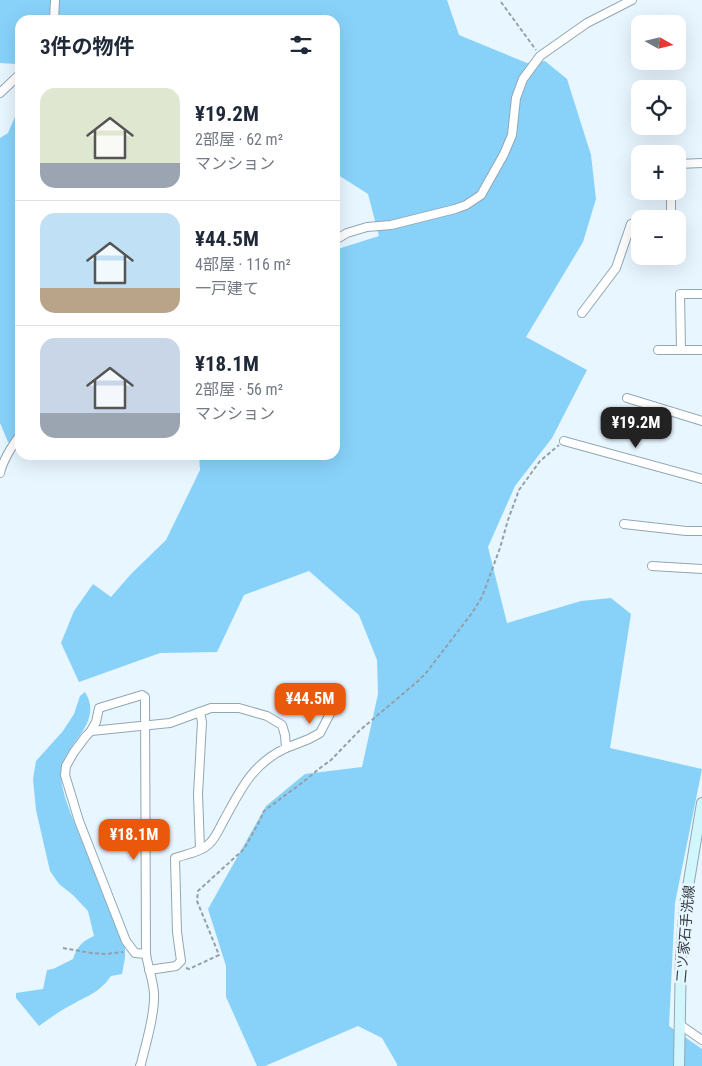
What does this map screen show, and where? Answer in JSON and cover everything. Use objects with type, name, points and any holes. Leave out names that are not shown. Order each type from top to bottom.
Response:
[{"type":"street","points":[[54,15],[55,0]]},
{"type":"street","points":[[340,237],[367,227],[391,225],[466,206],[481,195],[504,154],[512,135],[516,98],[523,79],[540,56],[587,23],[632,0]]},
{"type":"street","points":[[0,93],[15,79]]},
{"type":"street","points":[[686,164],[702,163]]},
{"type":"street","points":[[582,313],[616,268],[631,224]]},
{"type":"street","points":[[681,350],[680,294],[702,294]]},
{"type":"street","points":[[658,350],[702,350]]},
{"type":"street","points":[[627,398],[702,421]]},
{"type":"street","points":[[564,441],[702,479]]},
{"type":"street","points":[[0,473],[1,467],[15,443]]},
{"type":"street","points":[[624,524],[702,531]]},
{"type":"street","points":[[652,566],[702,569]]},
{"type":"street","points":[[140,1066],[154,996],[154,986],[146,954],[146,700],[142,695],[99,708],[96,722],[74,752],[66,766],[65,775],[78,821],[126,941],[135,953],[146,954]]},
{"type":"street","points":[[149,970],[176,966],[181,961],[177,932],[175,858],[210,844],[252,772],[277,752],[320,733],[335,704]]},
{"type":"street","points":[[91,731],[170,724],[211,708],[228,707],[268,716],[282,725],[286,748]]},
{"type":"street","points":[[200,712],[202,722],[198,794],[200,849]]},
{"type":"street","name":"二ツ家石手洗線","points":[[679,1066],[681,954],[685,905],[702,802]]},
{"type":"street","points":[[679,1024],[702,1040]]},
{"type":"path","points":[[501,2],[540,56]]},
{"type":"path","points":[[179,964],[189,969],[219,955],[197,901],[198,891],[244,848],[264,811],[331,760],[359,731],[426,673],[482,598],[519,490],[540,462],[564,441]]},
{"type":"path","points":[[63,948],[91,953],[135,953]]},
{"type":"shaded area","points":[[0,0],[447,0],[459,35],[527,63],[545,61],[567,79],[591,155],[596,199],[583,242],[526,337],[587,370],[552,438],[515,486],[488,547],[507,623],[581,601],[611,598],[631,614],[610,748],[702,769],[675,903],[669,1026],[702,1049],[702,1066],[397,1066],[382,1038],[358,1026],[265,1066],[257,1066],[226,997],[226,966],[208,909],[266,806],[305,774],[362,767],[378,694],[377,660],[359,615],[309,571],[244,595],[217,652],[160,653],[79,682],[61,643],[74,611],[93,584],[111,597],[131,574],[166,540],[200,470],[199,460],[340,460],[340,248],[379,236],[368,194],[340,176],[340,15],[15,15],[15,64],[0,63]]},
{"type":"shaded area","points":[[15,117],[15,443],[8,442],[0,423],[0,138],[8,133]]},
{"type":"shaded area","points":[[85,692],[90,704],[90,715],[80,736],[66,755],[62,765],[62,783],[70,813],[125,948],[125,958],[122,974],[111,976],[98,990],[39,1026],[16,998],[16,993],[43,989],[47,970],[73,959],[80,945],[94,936],[88,911],[59,884],[50,871],[36,810],[33,779],[36,761],[63,731],[74,714],[80,696]]}]
